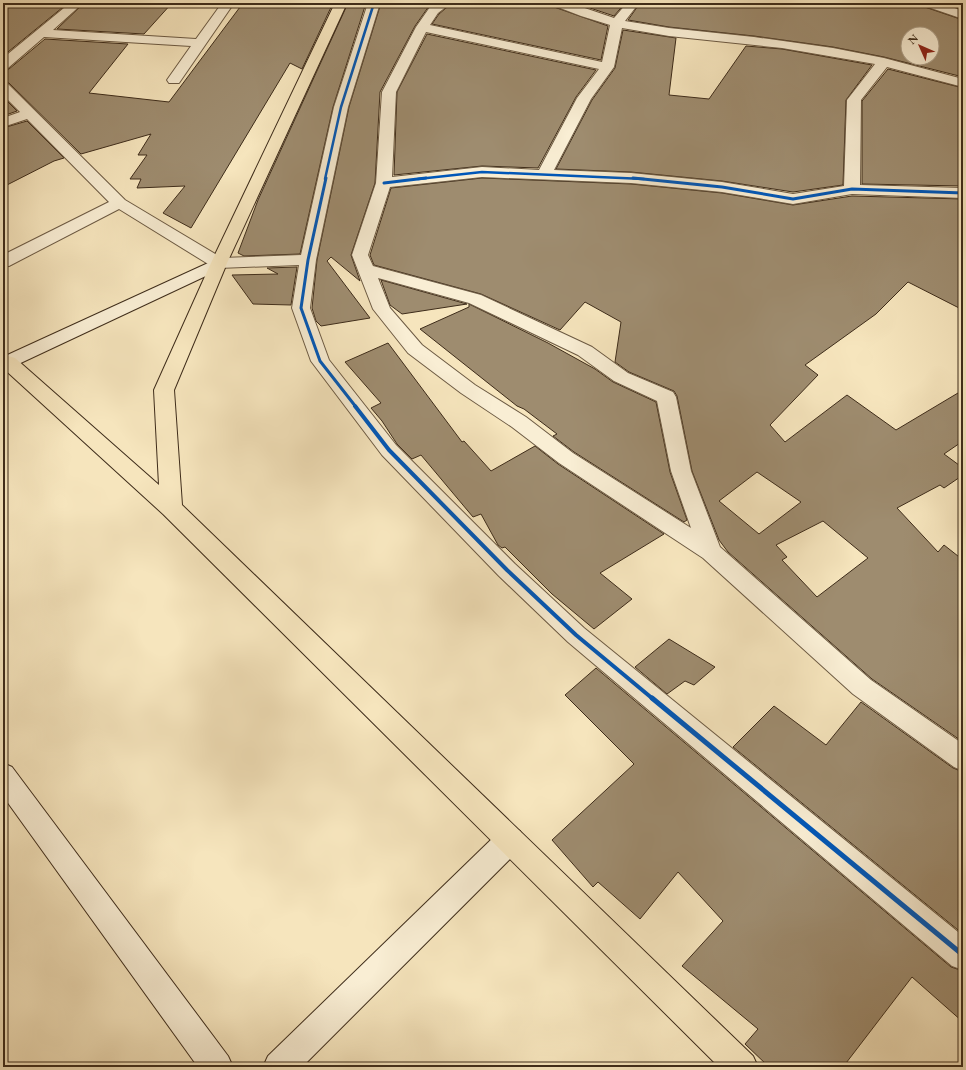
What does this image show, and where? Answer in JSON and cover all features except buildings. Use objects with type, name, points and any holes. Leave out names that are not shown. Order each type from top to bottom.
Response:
[{"type":"main road","points":[[171,508],[164,390],[219,263],[341,3]]},
{"type":"main road","points":[[5,363],[171,508],[742,1067]]},
{"type":"street","points":[[3,65],[77,3]]},
{"type":"street","points":[[174,80],[228,3]]},
{"type":"street","points":[[374,3],[341,107],[308,260],[300,308],[320,361],[389,450],[507,570],[576,635],[963,955]]},
{"type":"street","points":[[445,3],[434,10],[422,26],[389,92],[384,183],[360,255],[382,308],[414,350],[468,389],[519,422],[566,458],[711,552],[862,687],[963,759]]},
{"type":"street","points":[[559,3],[600,19],[667,33],[730,37],[782,44],[884,62],[963,83]]},
{"type":"street","points":[[544,174],[584,98],[607,66],[617,22],[633,3]]},
{"type":"street","points":[[929,3],[963,15]]},
{"type":"street","points":[[422,26],[607,66]]},
{"type":"street","points":[[42,33],[200,43]]},
{"type":"street","points":[[852,189],[854,100],[884,62]]},
{"type":"street","points":[[3,87],[120,203],[219,263]]},
{"type":"street","points":[[3,123],[29,113]]},
{"type":"street","points":[[384,183],[482,172],[631,178],[722,187],[793,199],[852,189],[930,190],[963,194]]},
{"type":"street","points":[[3,262],[120,203]]},
{"type":"street","points":[[5,363],[219,263],[308,260]]},
{"type":"street","points":[[366,269],[475,299],[584,351],[621,377],[666,397],[681,471],[711,552]]},
{"type":"street","points":[[3,775],[217,1067]]},
{"type":"street","points":[[279,1067],[510,840]]},
{"type":"cycle path","points":[[374,3],[341,107],[308,260],[301,308],[320,361],[389,450],[507,570],[576,635],[963,955]]},
{"type":"cycle path","points":[[384,183],[482,172],[631,178],[722,187],[793,199],[852,189],[963,193]]}]
